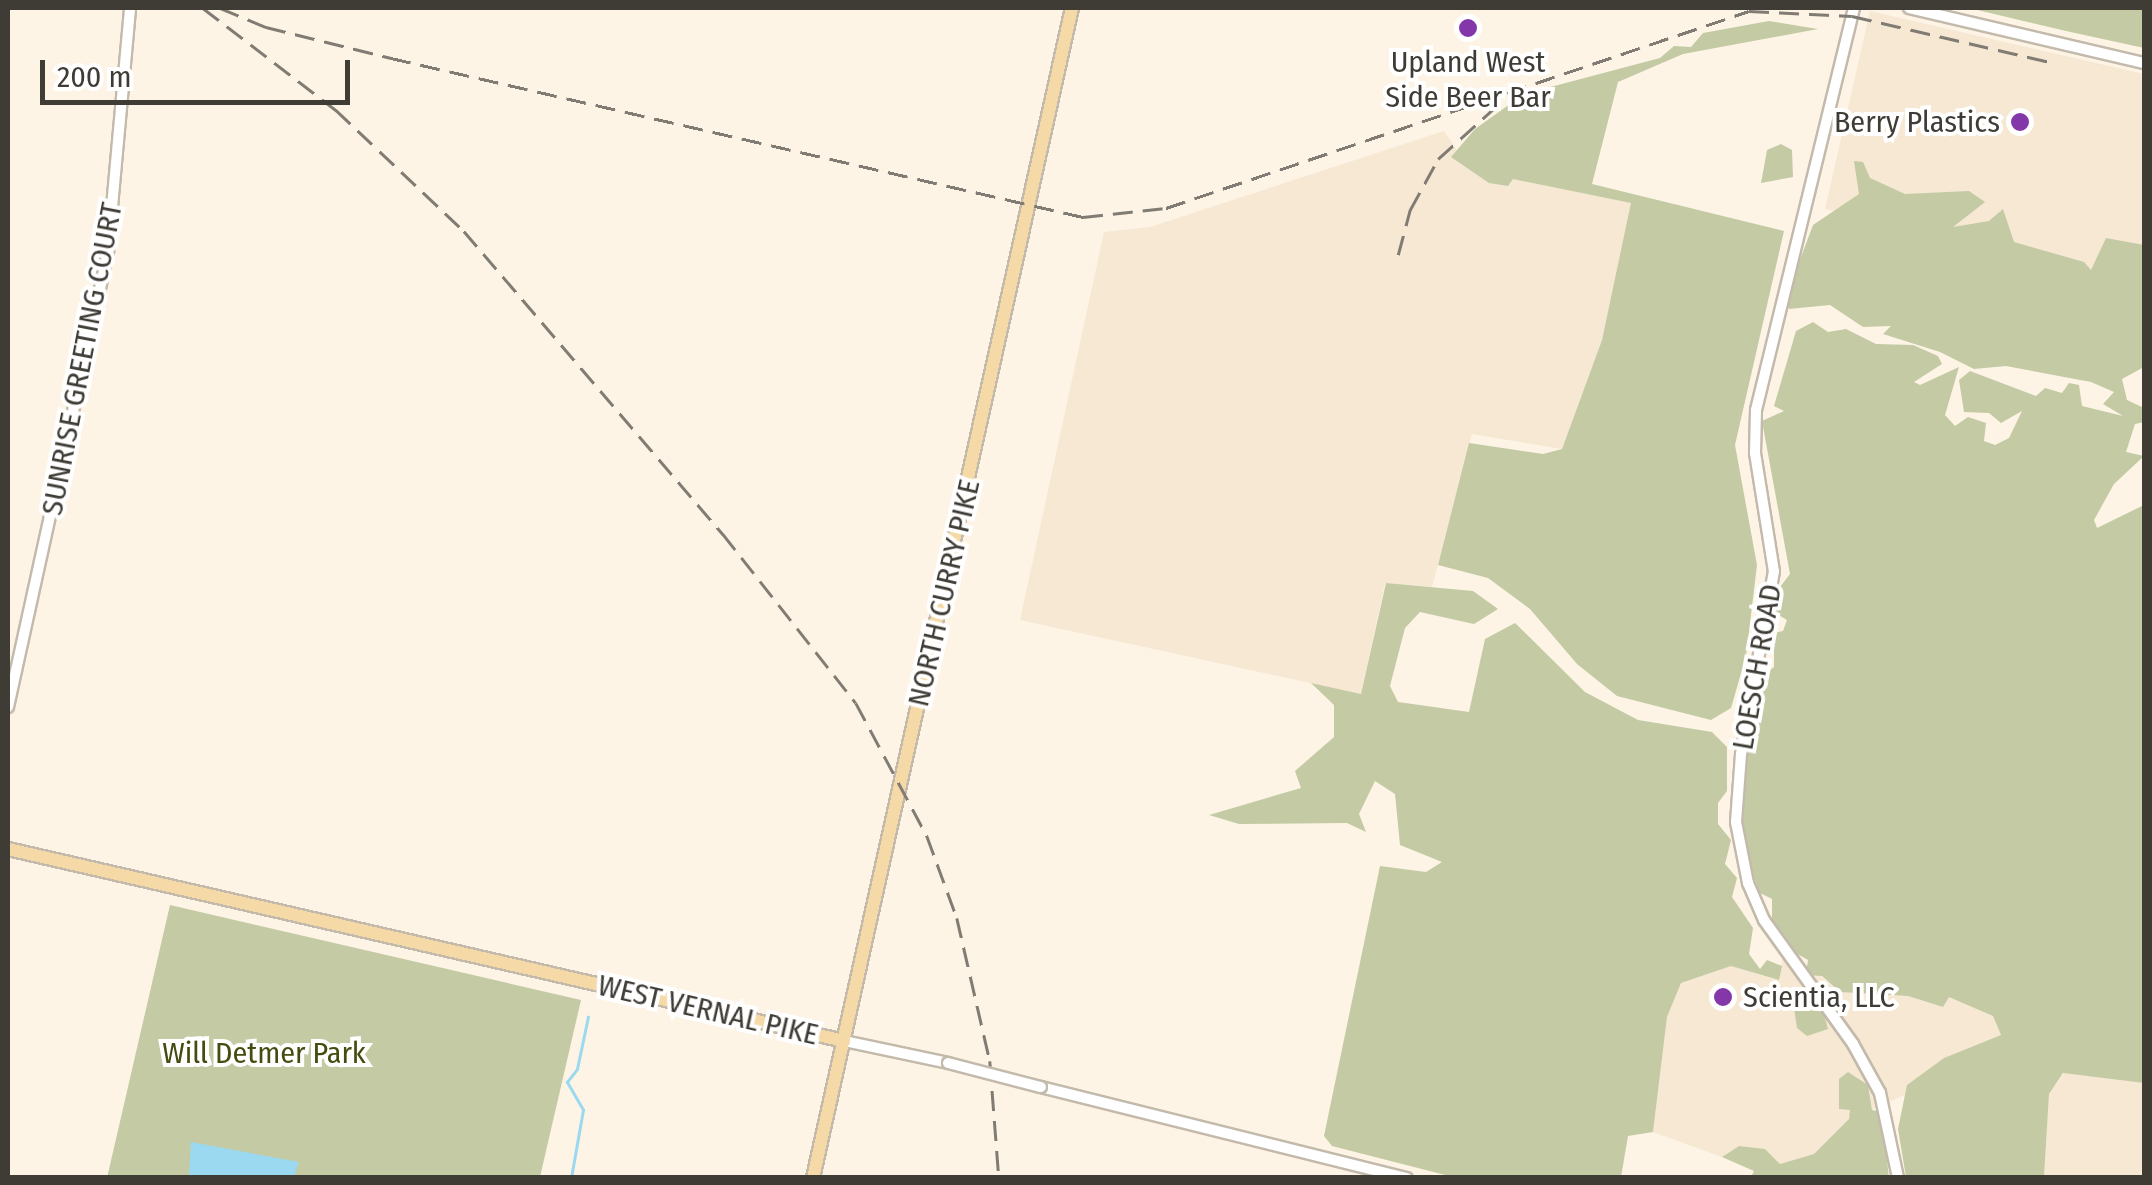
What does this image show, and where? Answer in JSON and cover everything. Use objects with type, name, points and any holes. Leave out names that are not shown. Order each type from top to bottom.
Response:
[{"type":"main road","name":"NORTH CURRY PIKE","points":[[812,1178],[1072,8]]},
{"type":"main road","name":"WEST VERNAL PIKE","points":[[8,849],[844,1041]]},
{"type":"street","name":"LOESCH ROAD","points":[[1854,8],[1756,410],[1755,454],[1774,570],[1741,754],[1736,822],[1748,883],[1764,920],[1880,1093],[1898,1178]]},
{"type":"street","points":[[1909,8],[2144,63]]},
{"type":"street","name":"SUNRISE GREETING COURT","points":[[8,707],[108,251],[130,12]]},
{"type":"street","name":"WEST VERNAL PIKE","points":[[844,1041],[948,1063],[1407,1178]]},
{"type":"shaded area","points":[[1870,11],[2144,74],[2144,245],[2094,271],[1825,209]]},
{"type":"shaded area","points":[[1444,131],[1470,170],[1632,203],[1602,340],[1562,449],[1472,434],[1432,587],[1385,583],[1361,694],[1020,620],[1104,232],[1150,227]]},
{"type":"shaded area","points":[[1785,947],[1840,992],[1908,996],[1943,1007],[1948,996],[1993,1016],[2001,1035],[1944,1058],[1907,1085],[1906,1094],[1872,1110],[1844,1098],[1840,1109],[1851,1110],[1849,1119],[1814,1154],[1780,1164],[1765,1149],[1739,1146],[1722,1157],[1653,1132],[1667,1017],[1681,983],[1731,966],[1778,980]]},
{"type":"shaded area","points":[[2064,1073],[2144,1083],[2144,1177],[2044,1178],[2049,1094]]},
{"type":"green space","points":[[1969,8],[2144,8],[2144,48],[2066,31]]},
{"type":"green space","points":[[1769,21],[1818,29],[1683,54],[1618,82],[1592,184],[1784,231],[1735,445],[1757,565],[1746,656],[1731,708],[1711,720],[1617,696],[1577,664],[1530,609],[1488,578],[1438,565],[1469,443],[1543,454],[1562,449],[1602,340],[1631,203],[1513,179],[1508,186],[1489,183],[1451,157],[1475,129],[1524,94],[1660,58],[1674,46],[1691,47],[1703,33]]},
{"type":"green space","points":[[1781,144],[1792,150],[1793,177],[1761,183],[1767,150]]},
{"type":"green space","points":[[1854,161],[1863,162],[1870,178],[1905,194],[1969,191],[1985,202],[1953,227],[1989,221],[2003,209],[2014,242],[2084,262],[2091,270],[2106,238],[2144,245],[2144,367],[2122,379],[2127,400],[2144,408],[2144,422],[2135,424],[2126,452],[2144,456],[2114,484],[2094,520],[2097,528],[2144,505],[2144,1083],[2063,1073],[2049,1094],[2044,1177],[1906,1177],[1898,1129],[1907,1085],[1944,1058],[2001,1035],[1993,1016],[1949,997],[1943,1007],[1908,996],[1840,992],[1822,976],[1806,975],[1808,960],[1785,947],[1772,927],[1772,899],[1760,893],[1743,848],[1742,766],[1751,685],[1774,667],[1774,633],[1783,631],[1787,620],[1775,613],[1776,592],[1790,574],[1762,421],[1784,411],[1774,406],[1796,331],[1813,322],[1828,332],[1846,329],[1876,344],[1913,345],[1938,356],[1942,364],[1914,382],[1920,385],[1959,367],[1945,415],[1955,426],[1968,417],[1986,423],[1984,441],[1995,445],[2009,438],[2022,411],[2001,423],[1989,413],[1964,412],[1959,380],[1970,371],[2036,396],[2045,388],[2062,393],[2069,383],[2079,385],[2082,406],[2123,416],[2103,404],[2114,392],[2091,382],[2006,366],[1974,369],[1940,352],[1883,334],[1891,326],[1863,327],[1830,305],[1789,309],[1789,289],[1813,225],[1859,194]]},
{"type":"green space","points":[[1386,583],[1473,591],[1498,609],[1474,624],[1420,612],[1405,628],[1390,686],[1398,702],[1469,712],[1485,639],[1515,623],[1585,692],[1638,720],[1712,732],[1727,747],[1727,791],[1718,803],[1718,824],[1731,840],[1725,864],[1737,878],[1732,897],[1753,928],[1749,954],[1760,969],[1767,960],[1782,966],[1779,980],[1731,966],[1681,983],[1667,1017],[1653,1132],[1628,1136],[1621,1177],[1453,1177],[1332,1146],[1324,1136],[1380,866],[1426,872],[1442,862],[1400,845],[1395,794],[1375,781],[1359,814],[1366,832],[1347,823],[1239,824],[1209,815],[1301,788],[1295,771],[1334,737],[1334,705],[1311,683],[1361,694]]},
{"type":"green space","name":"Will Detmer Park","points":[[170,905],[581,1000],[540,1177],[107,1178]]},
{"type":"green space","points":[[1792,995],[1824,1014],[1828,1029],[1807,1036],[1797,1028]]},
{"type":"green space","points":[[1848,1072],[1868,1085],[1872,1110],[1881,1112],[1889,1177],[1751,1177],[1754,1171],[1722,1157],[1739,1146],[1765,1149],[1780,1164],[1814,1154],[1849,1119],[1850,1110],[1839,1109],[1839,1079]]},
{"type":"water","points":[[191,1142],[299,1162],[294,1177],[189,1177]]},
{"type":"waterway","points":[[571,1178],[583,1110],[567,1082],[577,1069],[588,1017]]},
{"type":"railway","points":[[203,8],[336,110],[464,231],[723,534],[856,703],[927,836],[957,918],[990,1061],[999,1178]]},
{"type":"railway","points":[[220,8],[266,27],[391,58],[1083,217],[1166,208],[1749,11],[1852,16],[2049,62]]},
{"type":"railway","points":[[1398,255],[1410,210],[1438,159],[1501,102]]},
{"type":"place","name":"Upland West Side Beer Bar","points":[[1468,28]]},
{"type":"place","name":"Berry Plastics","points":[[2020,122]]},
{"type":"place","name":"Scientia, LLC","points":[[1723,997]]}]
